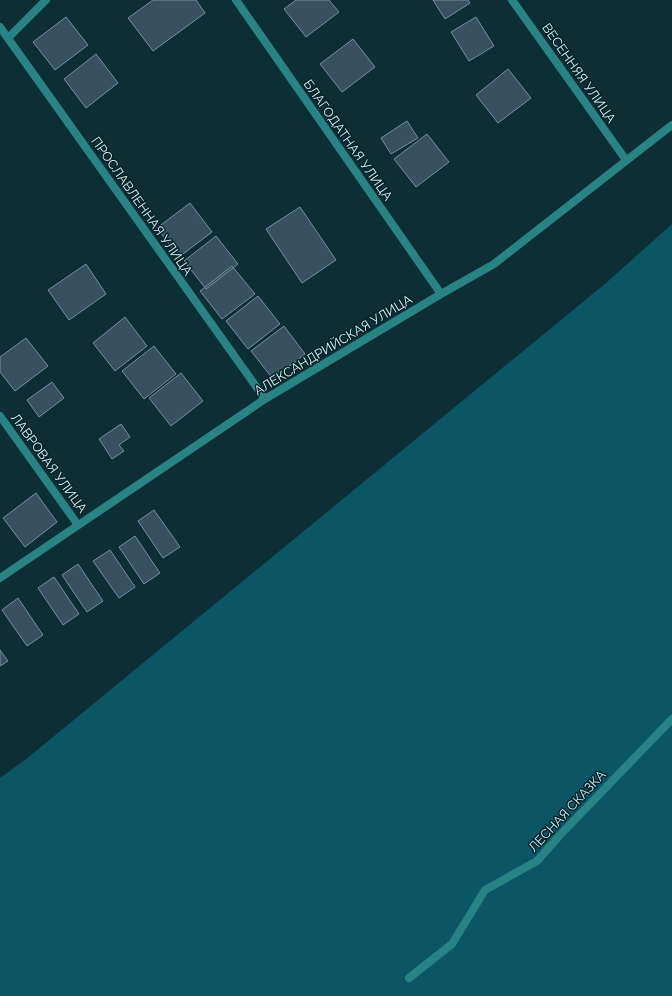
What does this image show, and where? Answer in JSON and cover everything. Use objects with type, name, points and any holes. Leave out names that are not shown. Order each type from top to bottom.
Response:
[{"type":"street","points":[[8,38],[46,0]]},
{"type":"street","name":"БЛАГОДАТНАЯ УЛИЦА","points":[[236,0],[440,294]]},
{"type":"street","name":"ВЕСЕННЯЯ УЛИЦА","points":[[512,0],[626,160]]},
{"type":"street","name":"ПРОСЛАВЛЕННАЯ УЛИЦА","points":[[0,27],[265,399]]},
{"type":"street","name":"АЛЕКСАНДРИЙСКАЯ УЛИЦА","points":[[0,578],[265,399],[440,294],[494,264],[672,125]]},
{"type":"street","name":"ЛАВРОВАЯ УЛИЦА","points":[[0,416],[78,525]]},
{"type":"street","name":"ЛЕСНАЯ СКАЗКА","points":[[409,978],[452,944],[485,890],[537,861],[560,835],[672,719]]},
{"type":"shaded area","points":[[672,224],[672,996],[0,996],[0,778],[25,760],[606,283]]},
{"type":"building","points":[[153,0],[196,0],[205,13],[153,51],[128,18]]},
{"type":"building","points":[[296,0],[329,0],[339,12],[306,37],[284,9]]},
{"type":"building","points":[[433,0],[468,0],[470,3],[445,19]]},
{"type":"building","points":[[66,17],[88,45],[55,70],[33,42]]},
{"type":"building","points":[[476,17],[494,46],[469,61],[451,32]]},
{"type":"building","points":[[353,39],[375,67],[342,92],[320,64]]},
{"type":"building","points":[[96,54],[118,83],[86,108],[64,79]]},
{"type":"building","points":[[508,69],[531,98],[498,123],[476,95]]},
{"type":"building","points":[[407,121],[418,138],[391,154],[381,138]]},
{"type":"building","points":[[427,134],[449,162],[416,187],[394,159]]},
{"type":"building","points":[[190,203],[212,232],[179,257],[157,228]]},
{"type":"building","points":[[300,207],[336,260],[302,283],[266,229]]},
{"type":"building","points":[[216,236],[238,264],[206,289],[184,261]]},
{"type":"building","points":[[86,264],[106,294],[69,320],[48,290]]},
{"type":"building","points":[[232,266],[255,294],[222,319],[200,291]]},
{"type":"building","points":[[258,296],[280,324],[248,349],[226,321]]},
{"type":"building","points":[[125,317],[147,346],[115,371],[93,343]]},
{"type":"building","points":[[284,326],[305,354],[273,379],[251,351]]},
{"type":"building","points":[[26,338],[48,366],[15,391],[0,372],[0,357]]},
{"type":"building","points":[[154,346],[176,374],[144,399],[122,371]]},
{"type":"building","points":[[181,373],[203,401],[171,426],[149,398]]},
{"type":"building","points":[[52,382],[64,398],[39,417],[27,400]]},
{"type":"building","points":[[121,424],[130,437],[119,445],[124,451],[112,459],[99,439]]},
{"type":"building","points":[[36,493],[57,522],[25,547],[3,518]]},
{"type":"building","points":[[154,510],[180,547],[163,558],[138,521]]},
{"type":"building","points":[[135,536],[160,573],[144,584],[119,547]]},
{"type":"building","points":[[110,550],[135,587],[119,598],[93,561]]},
{"type":"building","points":[[78,564],[103,601],[87,612],[62,575]]},
{"type":"building","points":[[54,577],[79,614],[63,625],[38,588]]},
{"type":"building","points":[[18,598],[43,635],[27,646],[2,610]]},
{"type":"building","points":[[0,650],[8,661],[0,666]]}]
